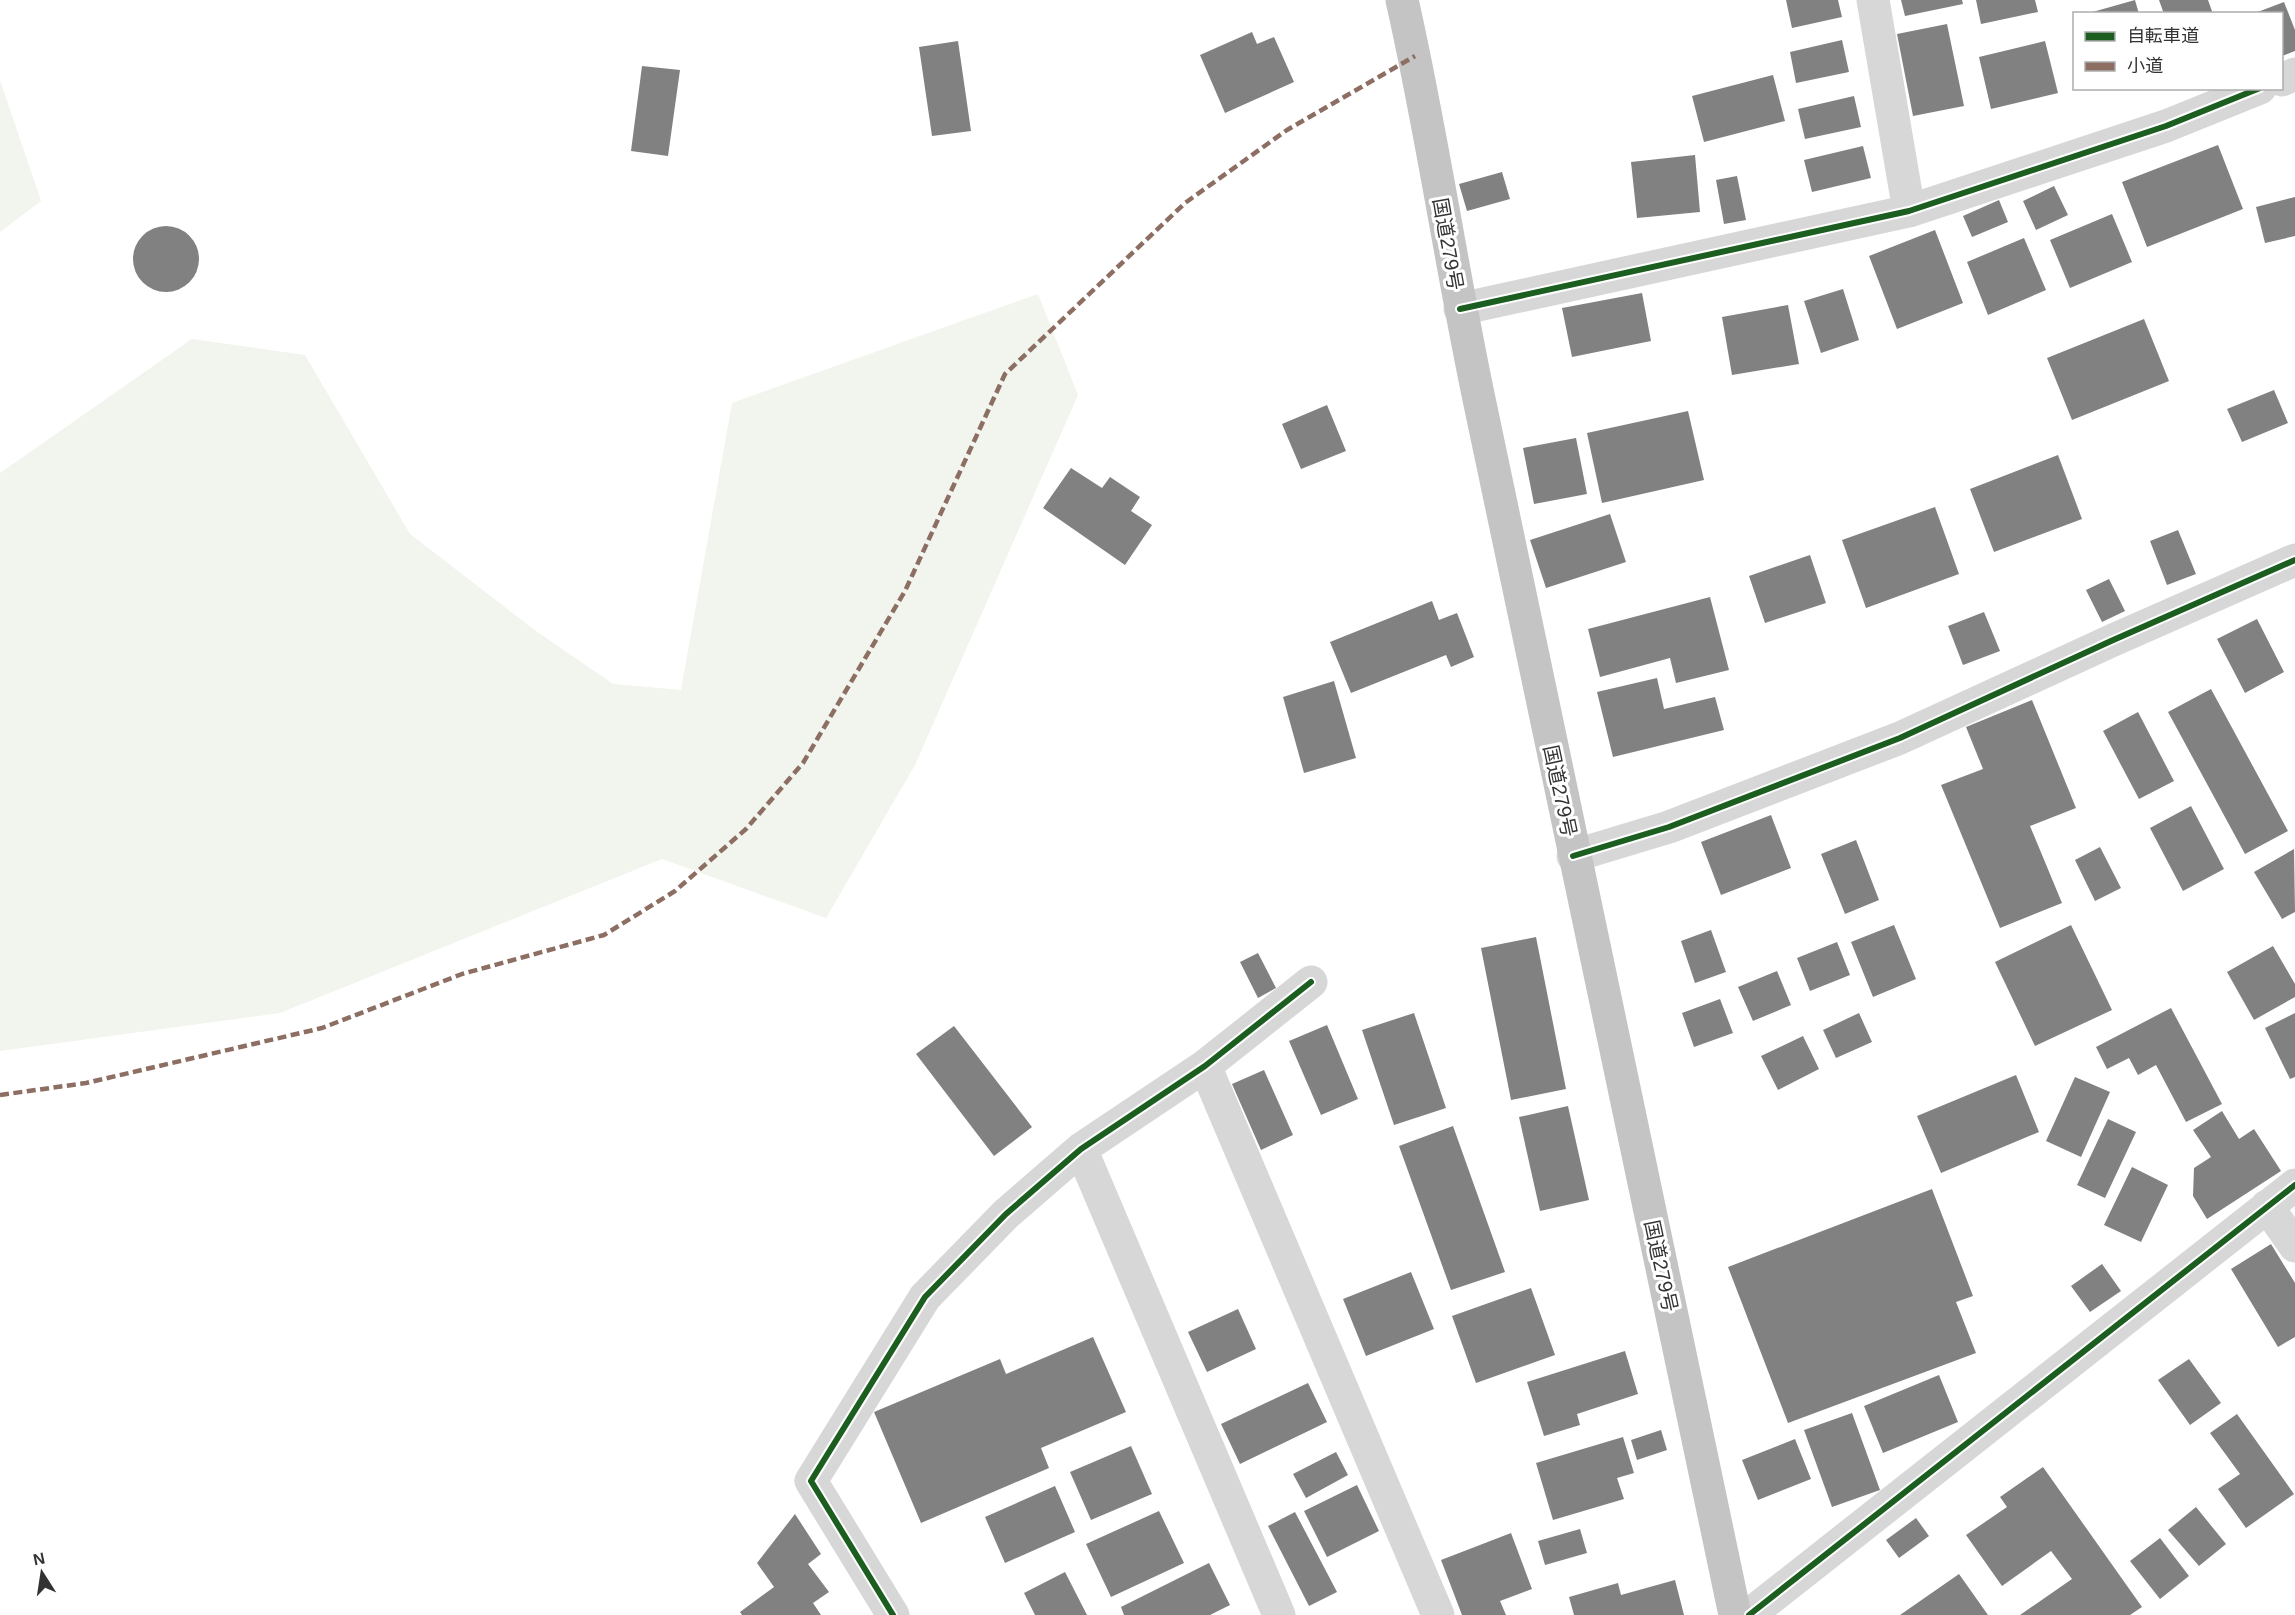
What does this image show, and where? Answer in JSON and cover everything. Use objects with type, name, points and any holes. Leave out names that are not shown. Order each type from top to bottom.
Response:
[{"type":"highway","name":"国道279号","points":[[1402,0],[1415,56],[1460,309],[1573,856],[1736,1615]]},
{"type":"street","points":[[1874,0],[1908,211]]},
{"type":"street","points":[[1460,309],[1908,211],[2166,126],[2255,90]]},
{"type":"street","points":[[1573,856],[1669,827],[1900,738],[2295,560]]},
{"type":"street","points":[[893,1615],[811,1481],[925,1297],[1006,1214],[1081,1149],[1205,1066],[1311,981]]},
{"type":"street","points":[[1205,1066],[1438,1615]]},
{"type":"street","points":[[1081,1149],[1280,1615]]},
{"type":"street","points":[[1749,1615],[2295,1185]]},
{"type":"street","points":[[2267,1206],[2295,1246]]},
{"type":"shaded area","points":[[0,80],[41,201],[0,232]]},
{"type":"shaded area","points":[[1038,294],[1078,395],[915,765],[826,918],[662,859],[280,1013],[0,1051],[0,473],[192,339],[305,355],[410,534],[536,631],[613,684],[681,690],[732,403]]},
{"type":"building","points":[[1786,0],[1838,0],[1842,17],[1792,28]]},
{"type":"building","points":[[1901,0],[1962,0],[1963,4],[1905,16]]},
{"type":"building","points":[[1976,0],[2035,0],[2038,12],[1981,24]]},
{"type":"building","points":[[2135,0],[2138,12],[2093,12]]},
{"type":"building","points":[[2159,0],[2208,0],[2212,12],[2163,12]]},
{"type":"building","points":[[2284,2],[2295,30],[2295,51],[2283,56],[2283,12],[2258,12]]},
{"type":"building","points":[[1947,24],[1964,106],[1913,116],[1897,34]]},
{"type":"building","points":[[1252,32],[1257,44],[1274,37],[1294,82],[1225,113],[1200,55]]},
{"type":"building","points":[[1842,40],[1849,72],[1796,83],[1790,52]]},
{"type":"building","points":[[958,41],[971,131],[932,136],[919,47]]},
{"type":"building","points":[[2045,41],[2058,93],[1991,109],[1979,57]]},
{"type":"building","points":[[642,66],[680,70],[668,156],[631,151]]},
{"type":"building","points":[[1773,75],[1785,121],[1704,142],[1692,96]]},
{"type":"building","points":[[1854,96],[1861,127],[1805,139],[1798,109]]},
{"type":"building","points":[[2218,145],[2243,209],[2147,247],[2122,182]]},
{"type":"building","points":[[1863,146],[1871,178],[1812,192],[1804,160]]},
{"type":"building","points":[[1695,155],[1700,212],[1637,218],[1631,162]]},
{"type":"building","points":[[1502,172],[1510,199],[1467,211],[1459,184]]},
{"type":"building","points":[[1737,176],[1746,220],[1724,224],[1716,180]]},
{"type":"building","points":[[2054,186],[2068,215],[2036,230],[2023,201]]},
{"type":"building","points":[[2295,197],[2295,236],[2265,243],[2256,207]]},
{"type":"building","points":[[1999,200],[2008,222],[1972,237],[1963,216]]},
{"type":"building","points":[[2112,214],[2132,262],[2070,288],[2050,240]]},
{"type":"building","points":[[166,226],[179,228],[194,241],[199,259],[197,272],[184,287],[166,292],[153,290],[138,277],[133,259],[135,246],[148,231]]},
{"type":"building","points":[[1935,230],[1963,303],[1897,329],[1869,256]]},
{"type":"building","points":[[2024,238],[2046,290],[1988,315],[1967,262]]},
{"type":"building","points":[[1843,289],[1859,340],[1821,353],[1804,301]]},
{"type":"building","points":[[1642,293],[1651,341],[1572,357],[1562,308]]},
{"type":"building","points":[[1788,305],[1799,364],[1732,375],[1722,317]]},
{"type":"building","points":[[2144,319],[2169,381],[2072,420],[2047,358]]},
{"type":"building","points":[[2274,390],[2288,423],[2242,442],[2227,409]]},
{"type":"building","points":[[1327,405],[1346,451],[1301,469],[1282,424]]},
{"type":"building","points":[[1688,411],[1704,480],[1602,503],[1587,433]]},
{"type":"building","points":[[1576,438],[1587,494],[1534,504],[1523,448]]},
{"type":"building","points":[[2058,455],[2082,519],[1994,552],[1970,489]]},
{"type":"building","points":[[1071,468],[1102,488],[1110,477],[1140,497],[1131,511],[1152,525],[1125,565],[1043,508]]},
{"type":"building","points":[[1935,507],[1959,574],[1866,608],[1842,540]]},
{"type":"building","points":[[1610,514],[1626,562],[1546,588],[1530,540]]},
{"type":"building","points":[[2178,530],[2196,574],[2167,585],[2150,541]]},
{"type":"building","points":[[1810,555],[1826,603],[1765,623],[1749,576]]},
{"type":"building","points":[[2109,579],[2125,611],[2102,622],[2086,590]]},
{"type":"building","points":[[1710,597],[1729,670],[1676,683],[1670,658],[1600,677],[1588,629]]},
{"type":"building","points":[[1432,601],[1439,620],[1457,613],[1474,657],[1451,667],[1446,655],[1351,693],[1330,642]]},
{"type":"building","points":[[1984,612],[2000,651],[1963,665],[1948,626]]},
{"type":"building","points":[[2257,619],[2284,672],[2245,693],[2217,639]]},
{"type":"building","points":[[1657,678],[1664,709],[1715,697],[1724,730],[1613,757],[1597,692]]},
{"type":"building","points":[[1334,681],[1356,758],[1304,773],[1283,697]]},
{"type":"building","points":[[2211,689],[2288,831],[2245,854],[2168,712]]},
{"type":"building","points":[[2032,700],[2076,808],[2030,826],[2062,903],[2000,928],[1941,785],[1983,769],[1966,727]]},
{"type":"building","points":[[2138,712],[2174,781],[2139,799],[2103,731]]},
{"type":"building","points":[[2191,806],[2224,869],[2183,891],[2150,828]]},
{"type":"building","points":[[1771,815],[1791,868],[1721,895],[1701,842]]},
{"type":"building","points":[[1856,840],[1879,900],[1845,914],[1821,854]]},
{"type":"building","points":[[2100,847],[2121,888],[2095,901],[2075,860]]},
{"type":"building","points":[[2294,849],[2295,912],[2282,919],[2254,872]]},
{"type":"building","points":[[1894,925],[1916,979],[1873,997],[1851,942]]},
{"type":"building","points":[[2071,925],[2112,1010],[2035,1046],[1995,962]]},
{"type":"building","points":[[1711,930],[1726,972],[1695,983],[1681,941]]},
{"type":"building","points":[[1536,937],[1566,1089],[1511,1100],[1481,948]]},
{"type":"building","points":[[1837,942],[1850,975],[1810,991],[1797,958]]},
{"type":"building","points":[[2273,946],[2295,984],[2295,997],[2254,1020],[2227,972]]},
{"type":"building","points":[[1258,953],[1276,988],[1258,998],[1240,962]]},
{"type":"building","points":[[1777,971],[1791,1005],[1753,1021],[1738,987]]},
{"type":"building","points":[[1720,999],[1733,1033],[1694,1047],[1682,1013]]},
{"type":"building","points":[[2171,1008],[2222,1104],[2186,1122],[2156,1065],[2138,1075],[2129,1058],[2107,1069],[2096,1047]]},
{"type":"building","points":[[1414,1013],[1446,1108],[1394,1125],[1362,1030]]},
{"type":"building","points":[[1859,1013],[1872,1042],[1836,1058],[1823,1030]]},
{"type":"building","points":[[2295,1013],[2295,1077],[2290,1079],[2265,1028]]},
{"type":"building","points":[[1327,1025],[1358,1099],[1321,1115],[1289,1041]]},
{"type":"building","points":[[954,1026],[1032,1127],[994,1156],[916,1054]]},
{"type":"building","points":[[1803,1036],[1819,1069],[1778,1090],[1761,1056]]},
{"type":"building","points":[[1264,1070],[1293,1135],[1261,1150],[1232,1084]]},
{"type":"building","points":[[2016,1075],[2039,1132],[1941,1173],[1917,1116]]},
{"type":"building","points":[[2075,1077],[2110,1092],[2081,1157],[2046,1141]]},
{"type":"building","points":[[1568,1106],[1589,1200],[1540,1211],[1519,1117]]},
{"type":"building","points":[[2222,1111],[2239,1139],[2254,1129],[2281,1171],[2207,1219],[2193,1196],[2194,1168],[2211,1157],[2193,1130]]},
{"type":"building","points":[[2108,1119],[2136,1132],[2105,1198],[2077,1185]]},
{"type":"building","points":[[1453,1126],[1505,1272],[1451,1290],[1399,1146]]},
{"type":"building","points":[[2132,1167],[2168,1185],[2141,1242],[2104,1225]]},
{"type":"building","points":[[1932,1189],[1973,1296],[1956,1302],[1976,1353],[1788,1423],[1728,1267]]},
{"type":"building","points":[[2271,1244],[2295,1283],[2295,1337],[2278,1347],[2231,1269]]},
{"type":"building","points":[[2102,1264],[2121,1291],[2090,1312],[2071,1286]]},
{"type":"building","points":[[1411,1272],[1434,1329],[1366,1356],[1343,1299]]},
{"type":"building","points":[[1531,1288],[1555,1355],[1476,1383],[1452,1316]]},
{"type":"building","points":[[1238,1309],[1256,1349],[1207,1372],[1188,1332]]},
{"type":"building","points":[[1093,1337],[1126,1412],[1041,1448],[1049,1468],[921,1523],[874,1412],[1000,1359],[1006,1374]]},
{"type":"building","points":[[1625,1351],[1638,1394],[1577,1414],[1580,1425],[1544,1436],[1527,1382]]},
{"type":"building","points":[[2189,1359],[2221,1403],[2190,1425],[2158,1380]]},
{"type":"building","points":[[1939,1375],[1958,1422],[1883,1453],[1864,1406]]},
{"type":"building","points":[[1308,1383],[1327,1422],[1240,1464],[1221,1424]]},
{"type":"building","points":[[1852,1413],[1880,1490],[1832,1507],[1804,1430]]},
{"type":"building","points":[[2237,1414],[2294,1494],[2246,1528],[2218,1489],[2240,1474],[2210,1433]]},
{"type":"building","points":[[1661,1430],[1667,1450],[1637,1460],[1631,1440]]},
{"type":"building","points":[[1623,1437],[1634,1473],[1617,1478],[1624,1499],[1553,1520],[1536,1463]]},
{"type":"building","points":[[1795,1439],[1811,1479],[1758,1500],[1742,1460]]},
{"type":"building","points":[[1131,1446],[1152,1494],[1091,1520],[1070,1472]]},
{"type":"building","points":[[1336,1452],[1348,1475],[1306,1498],[1293,1474]]},
{"type":"building","points":[[2043,1467],[2142,1607],[2130,1615],[2020,1615],[2072,1579],[2051,1551],[2002,1586],[1966,1535],[2007,1507],[2000,1497]]},
{"type":"building","points":[[1357,1485],[1379,1531],[1327,1557],[1304,1511]]},
{"type":"building","points":[[1055,1486],[1075,1532],[1005,1563],[985,1517]]},
{"type":"building","points":[[2196,1507],[2226,1544],[2199,1566],[2168,1530]]},
{"type":"building","points":[[1159,1511],[1184,1563],[1111,1597],[1086,1544]]},
{"type":"building","points":[[1295,1512],[1337,1592],[1309,1606],[1268,1526]]},
{"type":"building","points":[[795,1514],[821,1554],[808,1564],[829,1592],[813,1603],[821,1615],[742,1615],[740,1612],[774,1587],[757,1563]]},
{"type":"building","points":[[1916,1518],[1929,1536],[1899,1558],[1886,1540]]},
{"type":"building","points":[[1580,1529],[1587,1553],[1545,1565],[1538,1541]]},
{"type":"building","points":[[1511,1533],[1532,1589],[1500,1601],[1506,1615],[1462,1615],[1441,1560]]},
{"type":"building","points":[[2160,1538],[2189,1576],[2160,1599],[2130,1561]]},
{"type":"building","points":[[1209,1563],[1230,1605],[1210,1615],[1124,1615],[1121,1607]]},
{"type":"building","points":[[1065,1572],[1087,1615],[1035,1615],[1024,1593]]},
{"type":"building","points":[[1959,1574],[1988,1615],[1900,1615]]},
{"type":"building","points":[[1675,1580],[1684,1615],[1574,1615],[1569,1597],[1618,1583],[1621,1595]]},
{"type":"marked path","points":[[0,1095],[86,1083],[322,1028],[462,974],[604,935],[675,891],[746,829],[803,763],[905,591],[1005,374],[1185,203],[1287,130],[1415,56]]},
{"type":"cycle path","points":[[1460,309],[1909,211],[2166,126],[2255,90]]},
{"type":"cycle path","points":[[1573,856],[1669,827],[1900,738],[2295,560]]},
{"type":"cycle path","points":[[893,1615],[811,1481],[925,1297],[1006,1214],[1081,1149],[1205,1066],[1311,982]]},
{"type":"cycle path","points":[[1749,1615],[2295,1185]]}]
